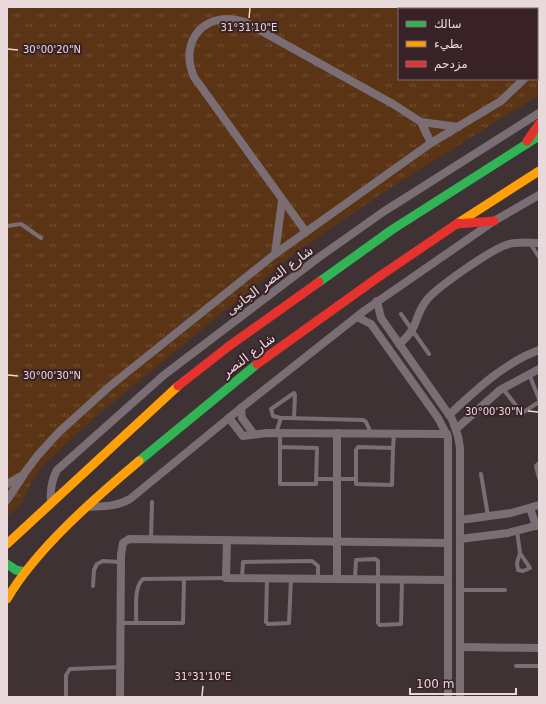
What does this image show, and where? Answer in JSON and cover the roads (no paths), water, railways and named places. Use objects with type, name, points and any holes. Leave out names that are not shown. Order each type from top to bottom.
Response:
[{"type":"main road","points":[[523,146],[539,124]]},
{"type":"main road","name":"شارع النصر","points":[[7,544],[179,385],[229,346],[393,229],[539,136]]},
{"type":"main road","name":"شارع النصر","points":[[7,599],[25,572],[86,507],[150,450],[247,371],[456,224],[539,171]]},
{"type":"main road","points":[[456,224],[494,221]]},
{"type":"main road","points":[[7,564],[16,570],[25,572]]},
{"type":"street","points":[[306,232],[282,201],[194,77],[190,68],[189,58],[193,39],[207,24],[225,18],[245,22],[393,104],[421,122],[458,127]]},
{"type":"street","points":[[7,500],[38,455],[59,432],[110,386],[275,254],[432,143],[501,101],[523,80]]},
{"type":"street","name":"شارع النصر الجانبى","points":[[51,502],[51,486],[57,470],[176,366],[288,281],[383,212],[539,113]]},
{"type":"street","points":[[421,122],[432,143]]},
{"type":"street","points":[[86,507],[110,506],[120,504],[130,499],[241,408],[377,301],[494,221],[539,195]]},
{"type":"street","points":[[275,254],[282,201]]},
{"type":"street","points":[[386,344],[397,341],[413,331],[424,303],[435,291],[500,247],[514,243],[539,243]]},
{"type":"street","points":[[377,301],[381,318],[449,415],[456,429],[460,448],[460,697]]},
{"type":"street","points":[[357,317],[372,324],[447,434],[449,445],[448,697]]},
{"type":"street","points":[[449,415],[482,384],[524,357],[539,350]]},
{"type":"street","points":[[456,429],[503,389],[539,369]]},
{"type":"street","points":[[241,408],[242,418],[253,433]]},
{"type":"street","points":[[229,418],[240,434],[248,436],[253,433],[447,434]]},
{"type":"street","points":[[337,433],[337,579]]},
{"type":"street","points":[[7,484],[23,475]]},
{"type":"street","points":[[460,520],[488,517],[539,505]]},
{"type":"street","points":[[460,539],[517,531],[538,526],[530,508]]},
{"type":"street","points":[[120,697],[121,548],[126,540],[134,538],[151,538],[448,543]]},
{"type":"street","points":[[227,540],[226,578],[448,580]]},
{"type":"street","points":[[448,618],[460,618]]},
{"type":"street","points":[[460,647],[539,648]]},
{"type":"lane","points":[[7,226],[21,224],[32,230],[41,238]]},
{"type":"lane","points":[[530,243],[539,257]]},
{"type":"lane","points":[[401,314],[429,354]]},
{"type":"lane","points":[[528,374],[539,399]]},
{"type":"lane","points":[[503,389],[522,413],[539,402]]},
{"type":"lane","points":[[294,418],[294,393],[271,409],[271,415],[281,418],[363,420],[366,422],[371,433]]},
{"type":"lane","points":[[280,447],[317,448],[317,479],[315,484],[280,484],[280,447],[278,433],[281,418]]},
{"type":"lane","points":[[393,448],[356,448],[356,479],[358,484],[392,485],[394,433]]},
{"type":"lane","points":[[539,463],[536,465],[539,478]]},
{"type":"lane","points":[[480,474],[488,517]]},
{"type":"lane","points":[[317,479],[356,479]]},
{"type":"lane","points":[[151,538],[152,502]]},
{"type":"lane","points":[[517,531],[520,553]]},
{"type":"lane","points":[[355,579],[355,563],[358,558],[375,559],[378,561],[378,623],[380,625],[401,624],[402,579]]},
{"type":"lane","points":[[93,586],[96,564],[103,561],[121,562]]},
{"type":"lane","points":[[242,578],[243,562],[312,561],[318,566],[318,579]]},
{"type":"lane","points":[[136,623],[137,593],[141,580],[226,578]]},
{"type":"lane","points":[[266,578],[266,622],[268,624],[289,623],[291,578]]},
{"type":"lane","points":[[121,623],[183,623],[184,579]]},
{"type":"lane","points":[[460,590],[505,590]]},
{"type":"lane","points":[[516,666],[539,666]]},
{"type":"lane","points":[[66,697],[66,675],[70,669],[121,667]]}]
